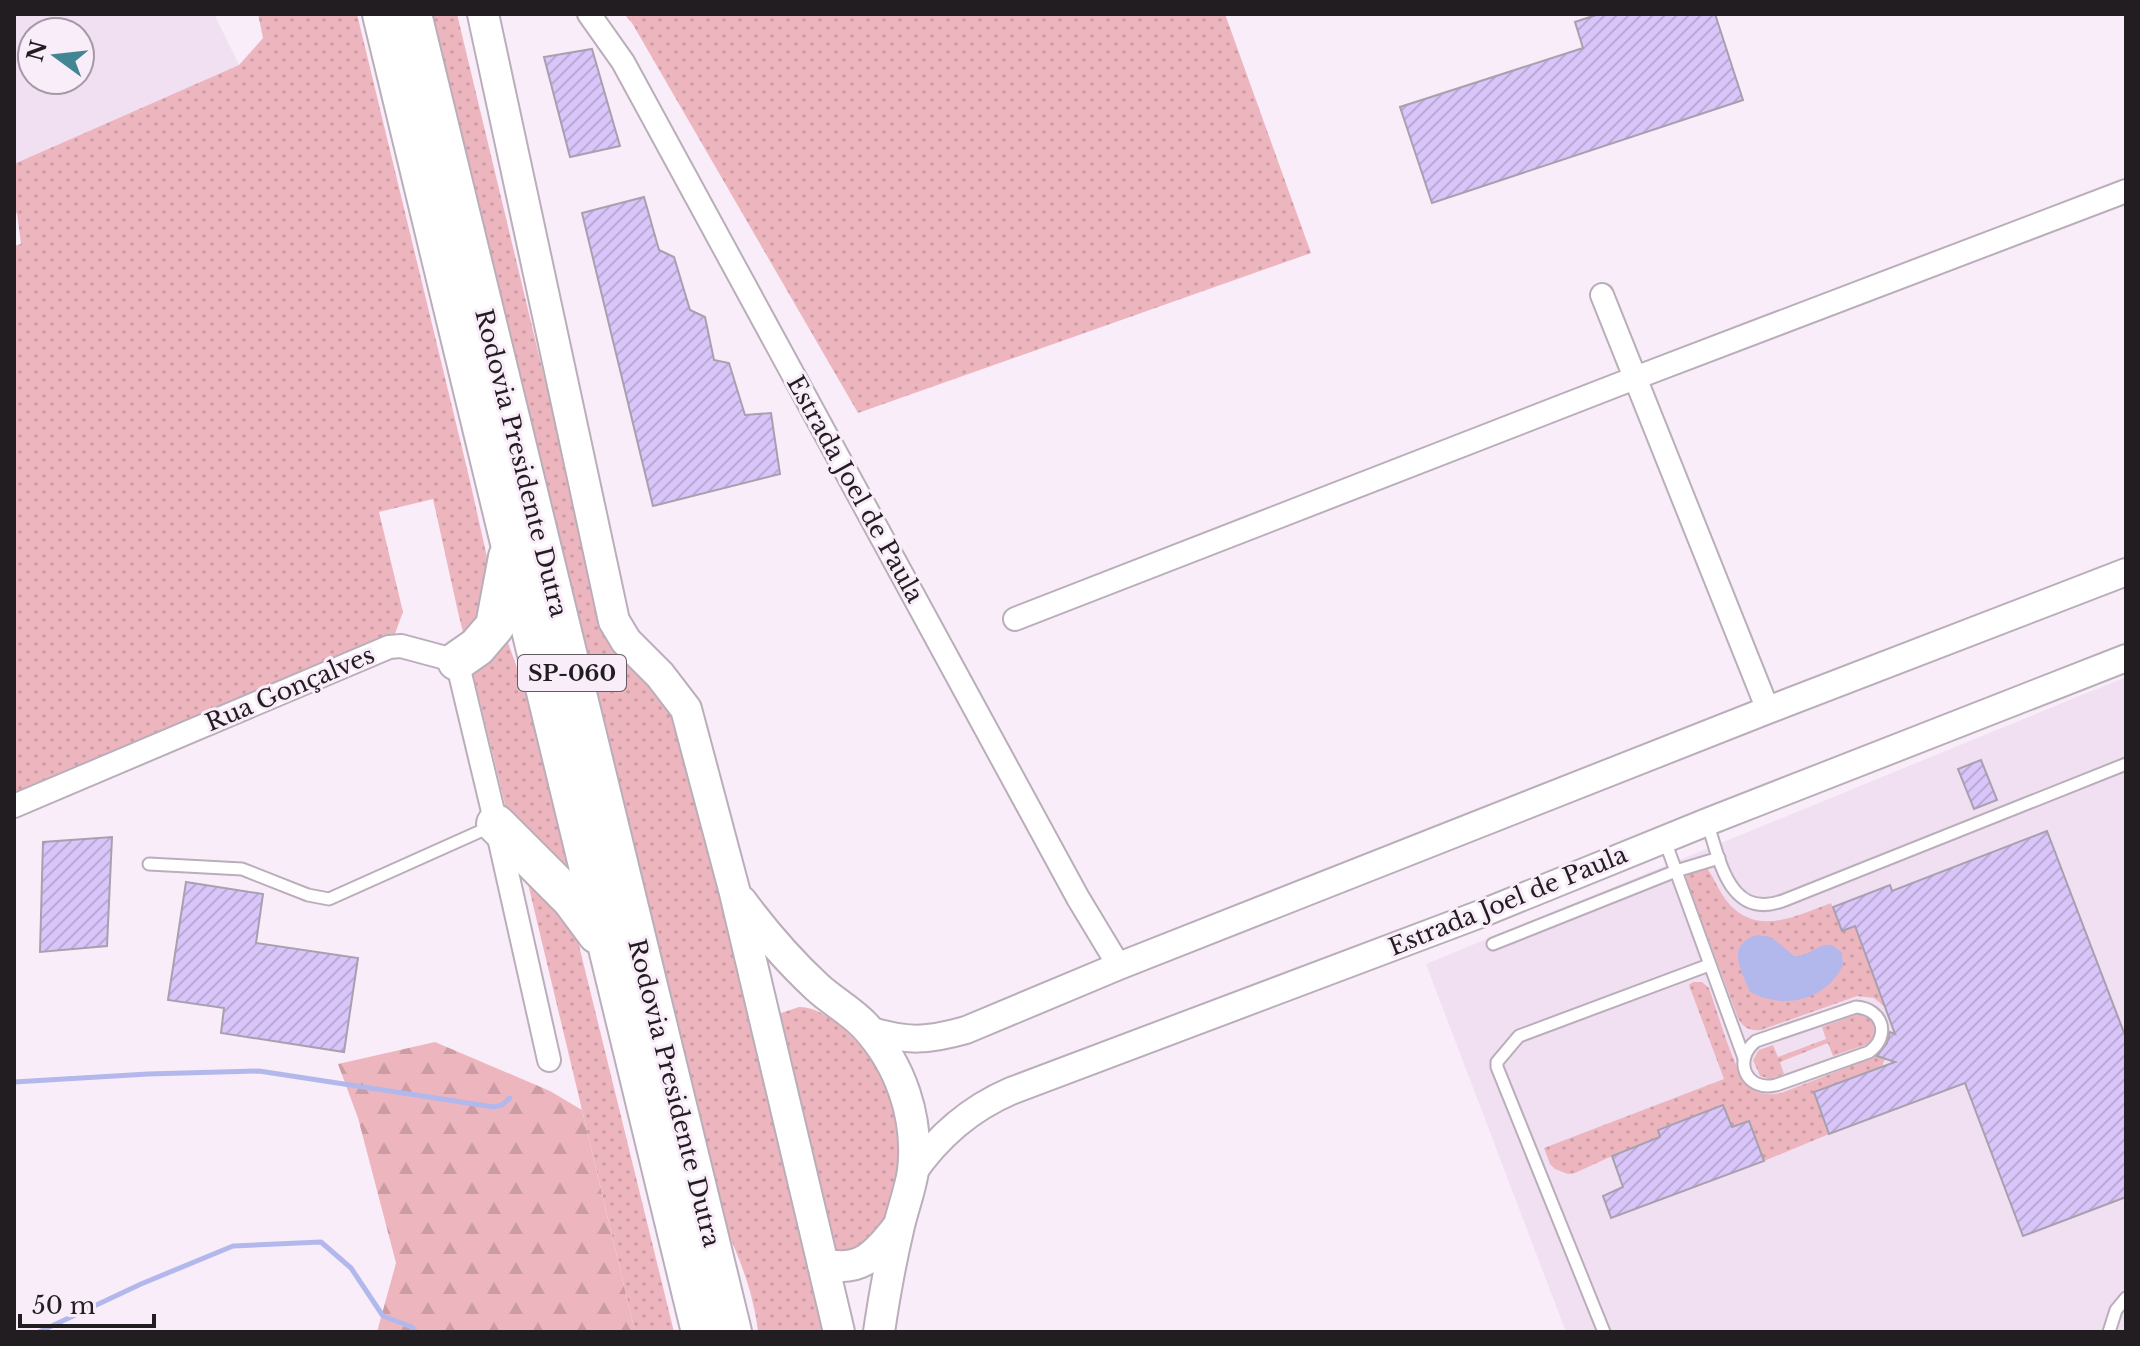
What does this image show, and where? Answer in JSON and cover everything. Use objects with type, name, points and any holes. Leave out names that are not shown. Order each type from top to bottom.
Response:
[{"type":"highway","name":"Rodovia Presidente Dutra","points":[[382,14],[701,1332]]},
{"type":"highway","name":"Rodovia Presidente Dutra","points":[[412,14],[732,1332]]},
{"type":"highway","points":[[457,661],[477,647],[495,626],[510,547]]},
{"type":"highway","points":[[496,824],[571,899],[607,947]]},
{"type":"main road","points":[[483,14],[614,621],[626,641],[660,675],[686,709],[735,893],[839,1332]]},
{"type":"main road","points":[[735,893],[778,948],[819,989],[868,1030],[887,1054],[905,1091],[913,1133],[912,1174],[898,1227],[879,1332]]},
{"type":"main road","points":[[764,1012],[787,992],[797,988],[819,989]]},
{"type":"main road","points":[[823,1264],[844,1266],[866,1261],[898,1227]]},
{"type":"street","name":"Estrada Joel de Paula","points":[[589,14],[623,62],[1078,898],[1119,966]]},
{"type":"street","points":[[1015,619],[2126,191]]},
{"type":"street","points":[[1602,295],[1768,710]]},
{"type":"street","points":[[868,1030],[898,1039],[928,1039],[966,1030],[1119,966],[2126,572]]},
{"type":"street","name":"Rua Gonçalves","points":[[14,806],[389,647],[401,646],[457,661]]},
{"type":"street","name":"Estrada Joel de Paula","points":[[912,1174],[949,1129],[995,1098],[1468,919],[2126,658]]},
{"type":"street","points":[[457,661],[549,1060]]},
{"type":"lane","points":[[1707,822],[1728,883],[1741,897],[1758,904],[1776,904],[2126,764]]},
{"type":"lane","points":[[149,864],[242,869],[308,895],[329,899],[496,824]]},
{"type":"lane","points":[[1664,839],[1749,1079],[1762,1086],[1776,1085],[1869,1052],[1879,1041],[1882,1027],[1876,1014],[1870,1010],[1849,1008],[1756,1041],[1744,1058]]},
{"type":"lane","points":[[1493,944],[1676,871],[1719,858]]},
{"type":"lane","points":[[1604,1332],[1497,1062],[1519,1036],[1709,965]]},
{"type":"lane","points":[[2109,1332],[2116,1310],[2126,1298]]},
{"type":"shaded area","points":[[14,14],[214,14],[239,65],[14,164]]},
{"type":"shaded area","points":[[2126,677],[2126,1332],[1566,1332],[1426,964]]},
{"type":"green space","points":[[258,14],[357,14],[503,629],[540,730],[579,894],[508,817],[433,499],[379,512],[403,612],[393,639],[14,798],[14,246],[21,244],[14,210],[14,164],[239,65],[263,38]]},
{"type":"green space","points":[[426,14],[457,14],[597,597],[673,710],[832,1332],[758,1332],[744,1274],[704,1183]]},
{"type":"green space","points":[[624,14],[1225,14],[1311,253],[858,413]]},
{"type":"green space","points":[[524,867],[574,925],[674,1332],[635,1332]]},
{"type":"green space","points":[[1706,867],[1726,900],[1737,912],[1750,918],[1776,921],[1831,903],[1842,931],[1861,923],[1860,941],[1885,1007],[1874,998],[1857,996],[1761,1030],[1745,1026],[1738,1018],[1686,879],[1688,870]]},
{"type":"green space","points":[[1702,982],[1709,988],[1739,1070],[1751,1088],[1758,1092],[1781,1093],[1874,1055],[1885,1059],[1882,1066],[1814,1092],[1829,1134],[1764,1161],[1749,1121],[1732,1127],[1723,1105],[1658,1129],[1660,1137],[1575,1173],[1555,1169],[1544,1148],[1724,1079],[1689,985]]},
{"type":"green space","points":[[799,1007],[822,1013],[849,1034],[879,1070],[895,1106],[900,1157],[895,1192],[883,1222],[859,1251],[834,1253],[776,1019],[781,1013]]},
{"type":"green space","points":[[1858,1014],[1873,1024],[1871,1043],[1833,1056],[1828,1043],[1780,1062],[1784,1074],[1770,1079],[1760,1076],[1753,1060],[1759,1050],[1773,1045],[1778,1057],[1826,1039],[1822,1027]]},
{"type":"green space","points":[[435,1042],[550,1091],[582,1110],[635,1332],[377,1332],[396,1263],[358,1118],[338,1064]]},
{"type":"water","points":[[1757,935],[1771,937],[1794,956],[1801,956],[1824,945],[1835,947],[1842,953],[1843,965],[1826,987],[1815,994],[1789,1001],[1763,997],[1750,992],[1738,959],[1741,945]]},
{"type":"building","points":[[1599,14],[1715,14],[1743,100],[1432,203],[1400,107],[1583,48],[1575,22]]},
{"type":"building","points":[[592,49],[620,146],[570,157],[544,57]]},
{"type":"building","points":[[644,197],[659,250],[674,257],[690,310],[705,317],[714,360],[729,363],[745,415],[771,413],[780,474],[653,506],[582,213]]},
{"type":"building","points":[[1981,760],[1997,800],[1974,809],[1958,769]]},
{"type":"building","points":[[2047,831],[2126,1038],[2126,1197],[2023,1236],[1965,1083],[1829,1134],[1814,1092],[1895,1062],[1877,1056],[1887,1043],[1890,1032],[1895,1034],[1855,926],[1842,931],[1833,907],[1890,885],[1892,891]]},
{"type":"building","points":[[112,837],[107,946],[40,952],[43,842]]},
{"type":"building","points":[[186,882],[263,894],[256,943],[358,958],[344,1052],[221,1033],[224,1008],[168,1000]]},
{"type":"building","points":[[1723,1105],[1732,1127],[1749,1121],[1764,1161],[1611,1218],[1603,1196],[1623,1187],[1612,1156],[1660,1137],[1658,1130]]},
{"type":"waterway","points":[[14,1082],[259,1071],[494,1107],[510,1098]]},
{"type":"waterway","points":[[39,1332],[141,1284],[233,1246],[321,1242],[351,1268],[383,1316],[412,1327],[416,1332]]}]
